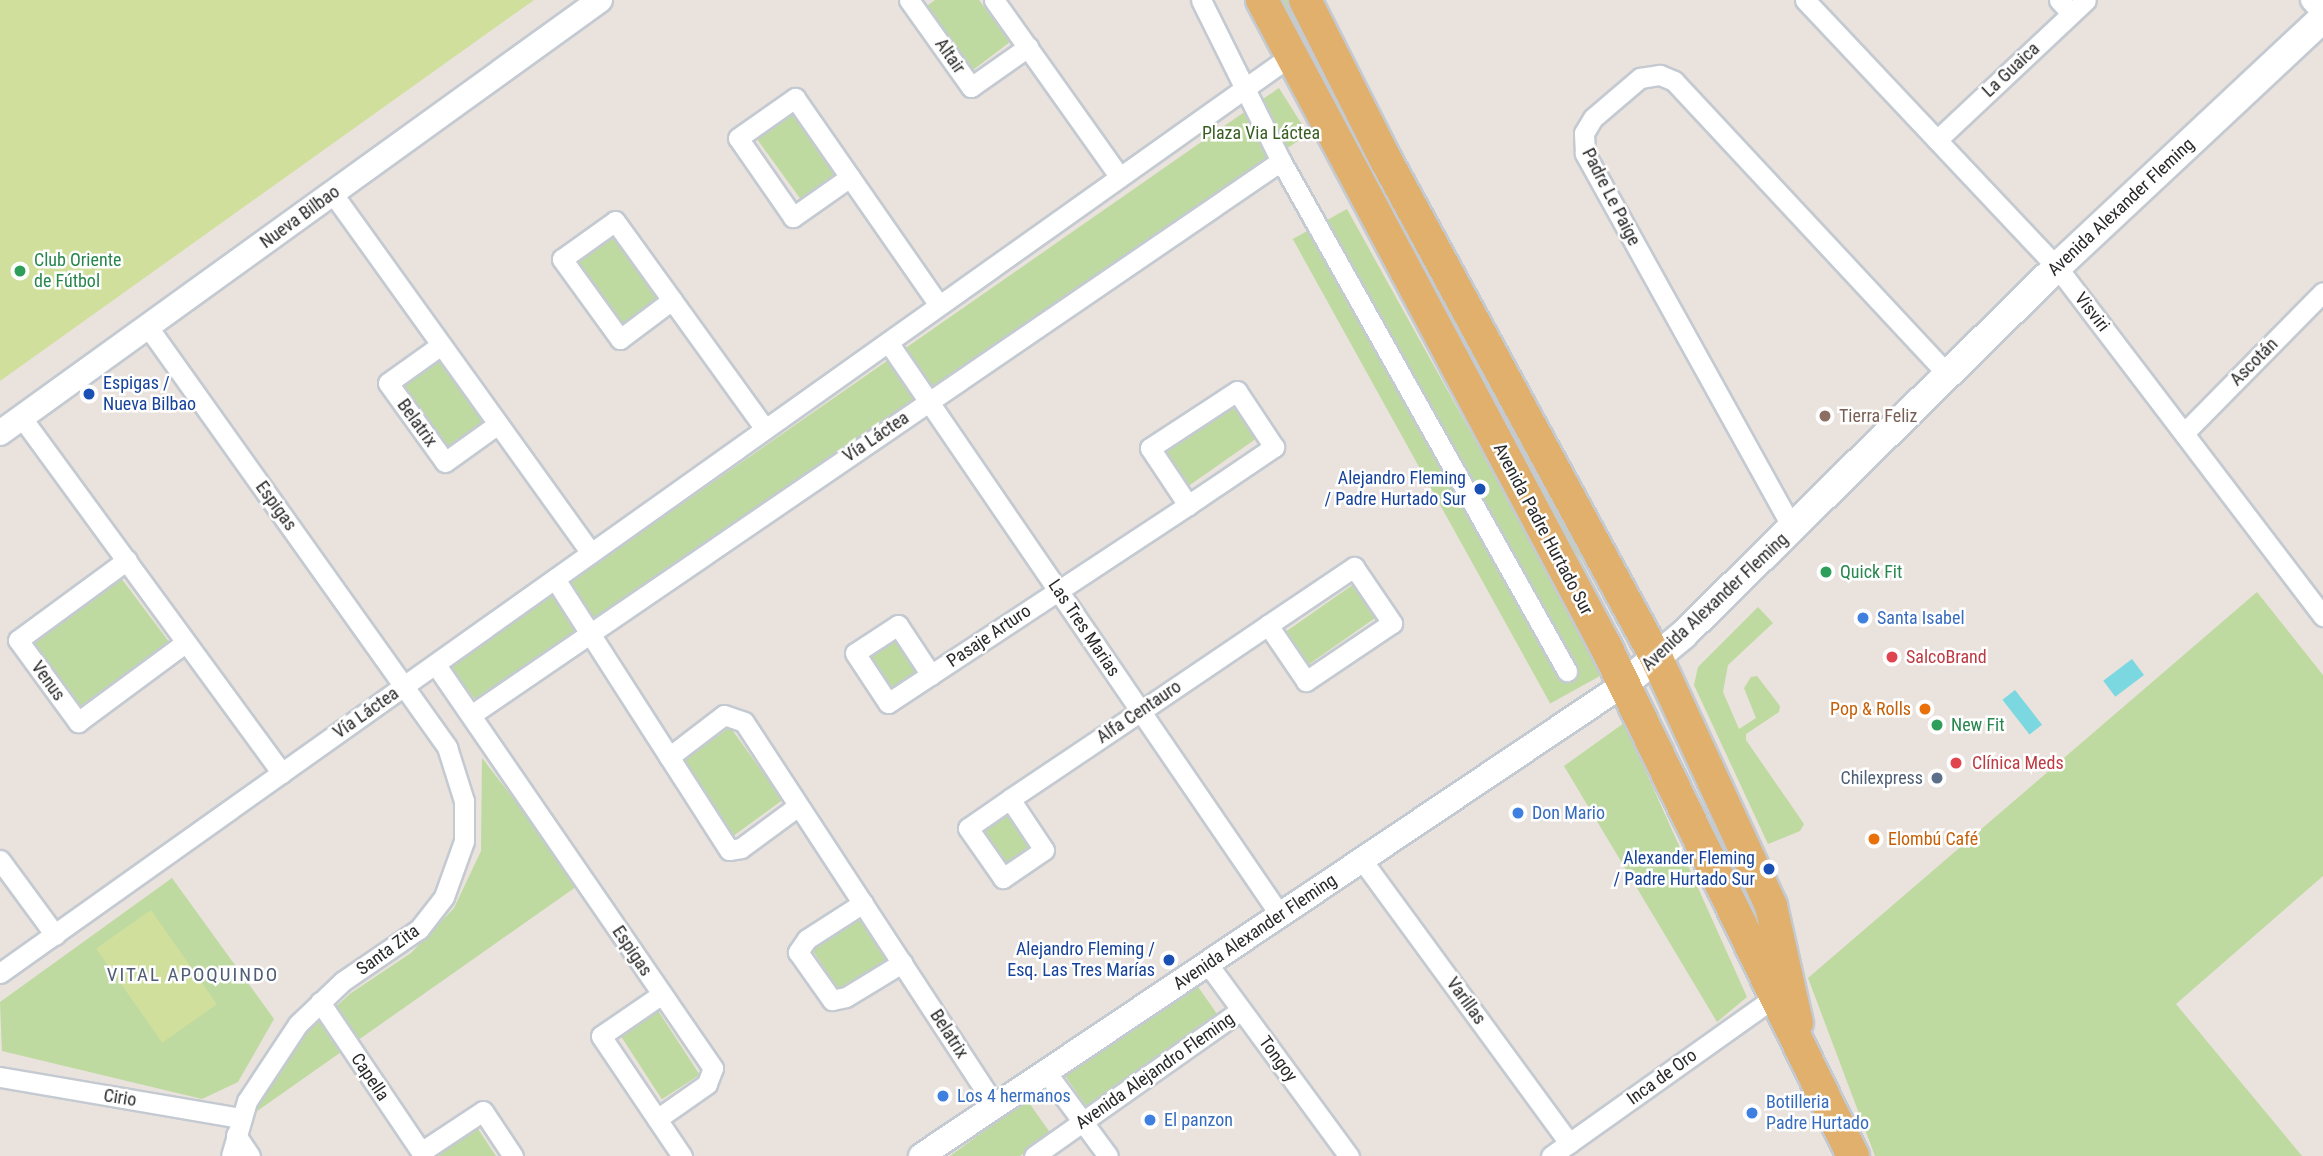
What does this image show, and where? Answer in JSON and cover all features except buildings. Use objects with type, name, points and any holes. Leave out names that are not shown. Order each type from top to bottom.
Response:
[{"type":"main road","name":"Avenida Padre Hurtado Sur","points":[[1262,0],[1289,57],[1624,684],[1773,998],[1810,1065],[1853,1156]]},
{"type":"main road","name":"Avenida Padre Hurtado Sur","points":[[1305,0],[1387,162],[1657,659],[1771,906],[1810,1065]]},
{"type":"main road","name":"Avenida Alexander Fleming","points":[[1624,684],[1657,659],[1793,529],[2057,267],[2323,16]]},
{"type":"street","name":"Nueva Bilbao","points":[[0,433],[600,0]]},
{"type":"street","points":[[994,0],[1120,177]]},
{"type":"street","points":[[1201,0],[1281,161],[1567,671]]},
{"type":"street","name":"Visviri","points":[[1805,0],[2057,267],[2186,431],[2323,616]]},
{"type":"street","points":[[2310,0],[2323,16]]},
{"type":"street","name":"Altair","points":[[913,1],[971,87],[1028,47]]},
{"type":"street","name":"La Guaica","points":[[1937,140],[2072,4]]},
{"type":"street","name":"Vía Láctea","points":[[0,974],[1289,57]]},
{"type":"street","name":"Padre Le Paige","points":[[1793,529],[1585,153],[1584,133],[1593,118],[1640,78],[1660,75],[1674,81],[1948,375]]},
{"type":"street","points":[[850,177],[793,217],[738,138],[795,98],[850,177],[939,306]]},
{"type":"street","name":"Vía Láctea","points":[[471,715],[1281,161]]},
{"type":"street","points":[[333,194],[591,553]]},
{"type":"street","points":[[672,300],[620,339],[562,259],[615,221],[672,300],[765,429]]},
{"type":"street","name":"Ascotán","points":[[2186,431],[2322,295]]},
{"type":"street","name":"Espigas","points":[[148,327],[405,685]]},
{"type":"street","name":"Las Tres Marias","points":[[888,342],[1280,915]]},
{"type":"street","name":"Belatrix","points":[[441,345],[388,383],[445,462],[498,424]]},
{"type":"street","name":"Pasaje Arturo","points":[[931,675],[1188,505],[1274,447],[1237,391],[1150,448],[1188,505]]},
{"type":"street","points":[[22,418],[282,772]]},
{"type":"street","name":"Venus","points":[[127,561],[18,640],[78,722],[187,642]]},
{"type":"street","name":"Alfa Centauro","points":[[1010,799],[1140,711],[1354,567],[1392,622],[1306,681],[1268,625]]},
{"type":"street","points":[[555,579],[729,850],[741,848],[799,806]]},
{"type":"street","name":"Espigas","points":[[436,665],[713,1068],[706,1084],[657,1119]]},
{"type":"street","name":"Avenida Alexander Fleming","points":[[920,1156],[1624,684]]},
{"type":"street","name":"Santa Zita","points":[[231,1156],[238,1126],[279,1048],[320,1002],[419,929],[444,897],[460,861],[465,821],[460,781],[447,747],[405,685]]},
{"type":"street","name":"Belatrix","points":[[669,757],[724,715],[744,722],[995,1105]]},
{"type":"street","points":[[0,860],[55,935]]},
{"type":"street","name":"Varillas","points":[[1362,860],[1569,1143]]},
{"type":"street","points":[[863,903],[807,939],[798,953],[832,1000],[846,997],[902,963]]},
{"type":"street","name":"Tongoy","points":[[1207,963],[1349,1156]]},
{"type":"street","name":"Espigas","points":[[662,994],[601,1036],[682,1156]]},
{"type":"street","name":"Inca de Oro","points":[[1551,1156],[1773,998]]},
{"type":"street","name":"Capella","points":[[320,1002],[422,1154],[483,1111],[513,1156]]},
{"type":"street","name":"Avenida Alejandro Fleming","points":[[1034,1156],[1241,1010]]},
{"type":"street","points":[[1045,1072],[1108,1156]]},
{"type":"street","name":"Cirio","points":[[0,1077],[238,1126]]},
{"type":"street","points":[[238,1126],[250,1156]]},
{"type":"green space","points":[[0,0],[534,0],[0,381]]},
{"type":"green space","points":[[935,0],[979,0],[1010,42],[973,70],[927,6]]},
{"type":"green space","points":[[1275,0],[1294,0],[1624,623],[1620,628],[1581,559],[1544,506]]},
{"type":"green space","name":"Plaza Via Láctea","points":[[1279,88],[1308,134],[478,703],[449,666]]},
{"type":"green space","points":[[792,109],[838,173],[801,200],[755,136]]},
{"type":"green space","points":[[1347,209],[1604,673],[1550,703],[1293,239]]},
{"type":"green space","points":[[613,234],[659,298],[622,325],[576,261]]},
{"type":"green space","points":[[439,359],[487,422],[451,449],[403,386]]},
{"type":"green space","points":[[1233,406],[1256,439],[1189,486],[1166,453]]},
{"type":"green space","points":[[118,574],[169,642],[82,707],[31,640]]},
{"type":"green space","points":[[1354,584],[1377,617],[1309,664],[1286,632]]},
{"type":"green space","points":[[2257,592],[2323,675],[2323,876],[2176,1004],[2302,1156],[1875,1156],[1808,978]]},
{"type":"green space","points":[[1758,607],[1773,623],[1728,665],[1723,692],[1739,729],[1756,718],[1744,688],[1751,677],[1757,676],[1780,706],[1779,712],[1746,734],[1746,740],[1804,824],[1800,831],[1768,844],[1694,685],[1698,667]]},
{"type":"green space","points":[[895,639],[918,673],[891,691],[868,657]]},
{"type":"green space","points":[[1659,714],[1699,804],[1735,854],[1778,968],[1654,717]]},
{"type":"green space","points":[[1624,723],[1747,997],[1717,1022],[1564,766]]},
{"type":"green space","points":[[730,727],[783,800],[731,837],[678,765]]},
{"type":"green space","points":[[482,758],[580,884],[246,1119],[268,1075],[301,1038],[351,993],[411,953],[454,908],[481,851]]},
{"type":"green space","points":[[1011,812],[1034,846],[1007,864],[984,830]]},
{"type":"green space","points":[[172,878],[274,1019],[238,1082],[202,1099],[2,1051],[0,1002]]},
{"type":"green space","points":[[151,910],[217,1004],[162,1043],[96,948]]},
{"type":"green space","points":[[862,916],[891,960],[841,993],[812,949]]},
{"type":"green space","points":[[1194,981],[1218,1015],[1087,1107],[1063,1073]]},
{"type":"green space","points":[[655,1006],[700,1075],[662,1099],[617,1031]]},
{"type":"green space","points":[[1027,1100],[1051,1134],[1020,1156],[950,1156]]},
{"type":"green space","points":[[478,1129],[496,1156],[437,1156]]},
{"type":"water","points":[[2132,659],[2144,675],[2115,697],[2103,681]]},
{"type":"water","points":[[2015,690],[2042,725],[2029,735],[2002,700]]},
{"type":"place","name":"Club Oriente de Fútbol","points":[[20,271]]},
{"type":"place","name":"Espigas / Nueva Bilbao","points":[[89,394]]},
{"type":"place","name":"Tierra Feliz","points":[[1825,416]]},
{"type":"place","name":"Alejandro Fleming / Padre Hurtado Sur","points":[[1480,489]]},
{"type":"place","name":"Quick Fit","points":[[1826,572]]},
{"type":"place","name":"Santa Isabel","points":[[1863,618]]},
{"type":"place","name":"SalcoBrand","points":[[1892,657]]},
{"type":"place","name":"Pop & Rolls","points":[[1925,709]]},
{"type":"place","name":"New Fit","points":[[1937,725]]},
{"type":"place","name":"Clínica Meds","points":[[1956,763]]},
{"type":"place","name":"Chilexpress","points":[[1937,778]]},
{"type":"place","name":"Don Mario","points":[[1518,813]]},
{"type":"place","name":"Elombú Café","points":[[1874,839]]},
{"type":"place","name":"Alexander Fleming / Padre Hurtado Sur","points":[[1769,869]]},
{"type":"place","name":"Alejandro Fleming / Esq. Las Tres Marías","points":[[1169,960]]},
{"type":"place","name":"Los 4 hermanos","points":[[943,1096]]},
{"type":"place","name":"Botilleria Padre Hurtado","points":[[1752,1113]]},
{"type":"place","name":"El panzon","points":[[1150,1120]]},
{"type":"district","name":"VITAL APOQUINDO","points":[[193,975]]}]
